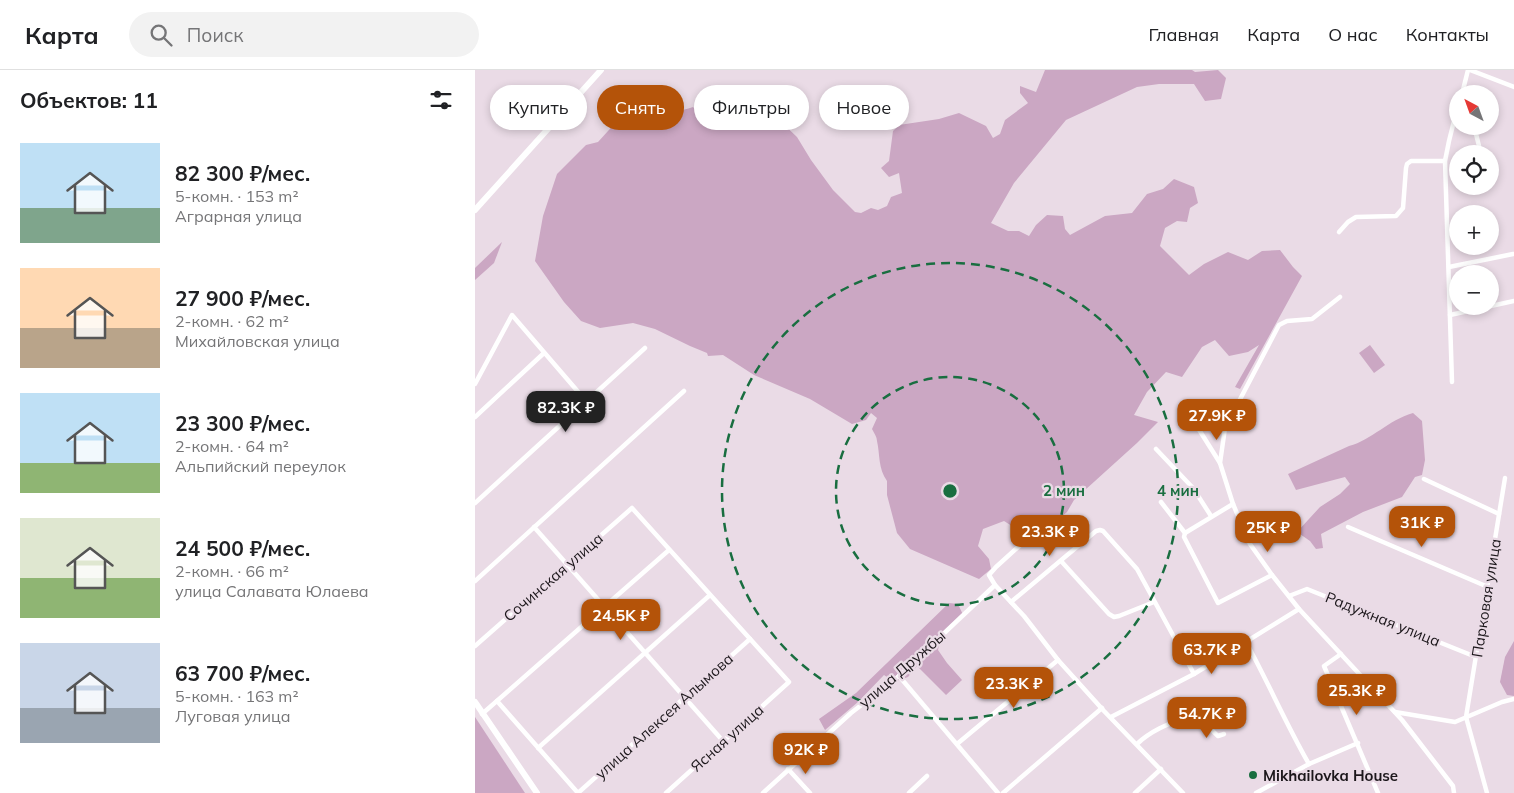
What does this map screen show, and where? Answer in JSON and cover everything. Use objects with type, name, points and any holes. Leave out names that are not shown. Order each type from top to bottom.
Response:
[{"type":"main road","points":[[475,210],[601,70]]},
{"type":"main road","points":[[475,702],[537,793]]},
{"type":"street","points":[[1464,85],[1469,70],[1514,87]]},
{"type":"street","points":[[1449,267],[1445,161],[1450,135]]},
{"type":"street","points":[[1339,232],[1348,222],[1356,217],[1396,216],[1400,213],[1403,208],[1406,168],[1407,164],[1411,161],[1445,161]]},
{"type":"street","points":[[1459,265],[1513,254]]},
{"type":"street","points":[[1220,463],[1225,428],[1279,325],[1287,321],[1312,319],[1340,297]]},
{"type":"street","points":[[1452,382],[1450,316],[1514,301]]},
{"type":"street","points":[[475,384],[512,315],[586,401]]},
{"type":"street","points":[[475,504],[645,348]]},
{"type":"street","points":[[475,417],[544,352]]},
{"type":"street","points":[[475,581],[684,391]]},
{"type":"street","points":[[1198,428],[1220,463],[1233,504],[1250,544],[1299,609],[1395,712],[1453,786],[1454,793]]},
{"type":"street","points":[[1156,449],[1193,488],[1211,516]]},
{"type":"street","name":"Парковая улица","points":[[1466,717],[1505,478]]},
{"type":"street","points":[[1424,479],[1499,514]]},
{"type":"street","points":[[1161,502],[1185,533],[1184,538],[1218,603],[1272,575]]},
{"type":"street","points":[[1185,533],[1233,504]]},
{"type":"street","name":"Сочинская улица","points":[[475,646],[632,508],[669,550]]},
{"type":"street","points":[[534,527],[723,741]]},
{"type":"street","points":[[1348,527],[1488,587]]},
{"type":"street","points":[[1011,602],[1100,530],[1103,531],[1137,569],[1194,674]]},
{"type":"street","points":[[1028,538],[996,566],[989,576],[1024,616],[1058,660],[1183,793]]},
{"type":"street","points":[[482,714],[669,550],[750,639]]},
{"type":"street","points":[[1061,561],[1113,617],[1154,602]]},
{"type":"street","name":"улица Дружбы","points":[[763,793],[851,713],[899,676],[995,585]]},
{"type":"street","name":"Радужная улица","points":[[1289,596],[1307,589],[1476,657]]},
{"type":"street","points":[[538,748],[710,595]]},
{"type":"street","points":[[1111,717],[1194,674],[1299,609]]},
{"type":"street","name":"Ясная улица","points":[[667,793],[789,682],[750,639]]},
{"type":"street","name":"улица Алексея Алымова","points":[[578,793],[750,639]]},
{"type":"street","points":[[1246,642],[1264,674],[1293,737],[1309,764]]},
{"type":"street","points":[[1341,654],[1324,666],[1378,793]]},
{"type":"street","points":[[957,744],[1058,660]]},
{"type":"street","points":[[899,676],[998,793]]},
{"type":"street","points":[[1395,712],[1455,722],[1502,702],[1514,699]]},
{"type":"street","points":[[497,701],[578,793]]},
{"type":"street","points":[[1003,793],[1102,708]]},
{"type":"street","points":[[1137,744],[1145,736],[1209,708]]},
{"type":"street","points":[[1195,714],[1208,725],[1215,735],[1224,734]]},
{"type":"street","points":[[1466,717],[1487,793]]},
{"type":"street","points":[[1256,793],[1264,791],[1309,764],[1357,743]]},
{"type":"street","points":[[788,769],[810,793]]},
{"type":"street","points":[[1135,793],[1161,769]]},
{"type":"street","points":[[909,793],[927,776]]},
{"type":"shaded area","points":[[1045,70],[1192,70],[1195,72],[1218,70],[1226,78],[1221,99],[1205,101],[1194,84],[1159,84],[1137,87],[1066,120],[1014,183],[991,223],[1008,231],[1019,231],[1029,236],[1036,225],[1047,215],[1063,216],[1065,229],[1070,235],[1105,216],[1132,213],[1147,194],[1163,189],[1174,179],[1194,187],[1198,203],[1190,208],[1187,222],[1177,221],[1165,228],[1160,246],[1189,275],[1204,264],[1228,252],[1248,260],[1262,251],[1280,250],[1302,276],[1240,389],[1235,387],[1259,345],[1248,352],[1229,356],[1215,340],[1202,347],[1182,377],[1166,372],[1147,392],[1134,415],[1158,422],[1074,500],[1067,512],[1048,528],[1027,534],[1004,521],[983,529],[978,546],[989,559],[991,569],[979,579],[910,549],[897,533],[887,495],[887,481],[882,472],[877,440],[872,429],[877,418],[871,413],[866,420],[852,424],[810,399],[754,375],[723,355],[708,356],[707,353],[655,329],[633,323],[600,328],[581,321],[564,302],[535,261],[543,216],[557,174],[586,145],[598,142],[609,130],[684,130],[684,109],[693,107],[694,130],[790,130],[797,137],[833,190],[855,212],[861,213],[871,208],[878,210],[887,206],[891,197],[902,193],[899,173],[889,177],[881,168],[889,161],[894,130],[909,130],[909,124],[939,119],[959,113],[986,126],[993,138],[1000,134],[1005,120],[1028,103],[1020,93],[1020,86],[1036,92]]},
{"type":"shaded area","points":[[502,242],[494,263],[475,280],[475,268]]},
{"type":"shaded area","points":[[1370,345],[1385,365],[1374,373],[1359,353]]},
{"type":"shaded area","points":[[1413,413],[1422,421],[1425,460],[1422,475],[1415,477],[1402,497],[1363,512],[1321,534],[1323,548],[1316,549],[1310,541],[1297,532],[1320,507],[1340,494],[1350,484],[1345,477],[1296,490],[1288,474],[1357,443],[1396,420]]},
{"type":"shaded area","points":[[949,603],[958,604],[964,617],[940,640],[938,650],[962,680],[946,695],[917,666],[908,677],[894,682],[884,675],[858,702],[825,730],[819,719],[856,693]]},
{"type":"shaded area","points":[[1514,641],[1514,696],[1507,695],[1500,682],[1505,657]]},
{"type":"shaded area","points":[[475,717],[525,793],[475,793]]},
{"type":"place","name":"Mikhailovka House","points":[[1253,775]]}]
